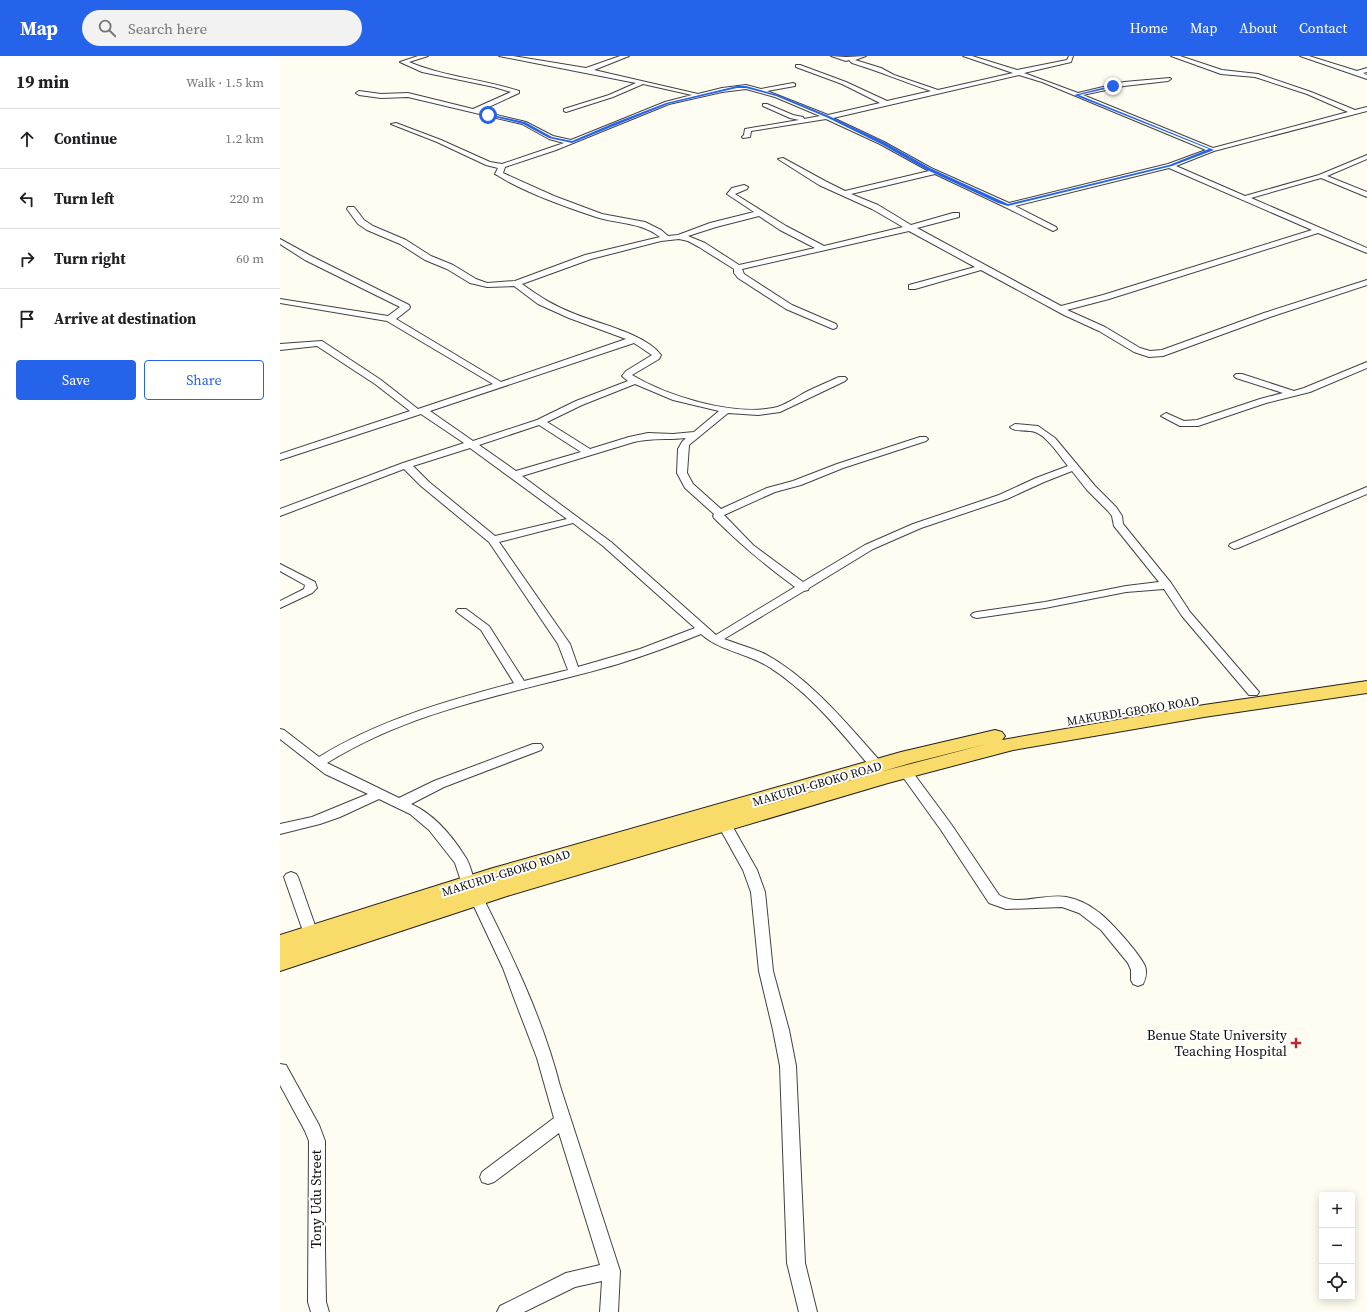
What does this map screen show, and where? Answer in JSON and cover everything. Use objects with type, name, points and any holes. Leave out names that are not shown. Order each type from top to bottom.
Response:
[{"type":"main road","name":"MAKURDI-GBOKO ROAD","points":[[280,944],[311,934],[473,891],[877,766],[1020,730],[1367,675]]},
{"type":"main road","points":[[280,962],[473,891],[725,825],[883,778],[1013,744],[1204,711],[1367,687]]},
{"type":"street","points":[[425,56],[404,62],[424,71],[495,85],[517,92],[474,111]]},
{"type":"street","points":[[502,56],[587,70],[701,95]]},
{"type":"street","points":[[587,70],[626,56]]},
{"type":"street","points":[[834,56],[852,58],[863,56]]},
{"type":"street","points":[[966,56],[1019,72],[1212,150]]},
{"type":"street","points":[[1174,56],[1221,72],[1256,75],[1309,93],[1354,112]]},
{"type":"street","points":[[1303,56],[1367,77]]},
{"type":"street","points":[[745,137],[748,136],[747,130],[812,118],[827,117],[885,104],[1069,61],[1071,57]]},
{"type":"street","points":[[852,58],[852,61],[854,62],[879,69],[892,76],[939,91]]},
{"type":"street","points":[[798,66],[844,83],[885,104]]},
{"type":"street","points":[[1357,73],[1367,70]]},
{"type":"street","points":[[1075,95],[1124,84],[1168,79]]},
{"type":"street","points":[[566,110],[611,96],[643,82]]},
{"type":"street","points":[[759,90],[793,85]]},
{"type":"street","points":[[394,124],[439,141],[488,164],[502,166],[562,144],[572,142],[615,123],[667,103],[742,87],[759,90],[777,96],[827,117],[882,143],[936,172],[1008,205],[1053,230]]},
{"type":"street","points":[[359,93],[381,96],[406,95],[524,123],[562,144]]},
{"type":"street","points":[[765,106],[792,117],[812,118]]},
{"type":"street","points":[[1008,205],[1170,166],[1212,150],[1367,109]]},
{"type":"street","points":[[1245,198],[1320,176],[1367,157]]},
{"type":"street","points":[[781,159],[822,183],[875,207],[910,228],[1060,309],[1102,329],[1137,350],[1155,354],[1163,353],[1274,312],[1367,282]]},
{"type":"street","points":[[502,166],[500,174],[508,179],[601,216],[618,220],[637,221],[650,226],[666,238]]},
{"type":"street","points":[[1170,166],[1367,251]]},
{"type":"street","points":[[845,193],[936,172]]},
{"type":"street","points":[[1320,176],[1367,195]]},
{"type":"street","points":[[744,187],[735,190],[731,194],[783,228],[822,248]]},
{"type":"street","points":[[351,209],[361,222],[370,228],[402,242],[428,258],[450,267],[473,281],[487,285],[516,283],[588,257],[666,238],[679,237],[690,239],[702,245],[738,268],[910,228],[956,215]]},
{"type":"street","points":[[679,237],[713,225],[760,213]]},
{"type":"street","points":[[1060,309],[1086,303],[1319,230]]},
{"type":"street","points":[[280,241],[308,258],[406,307],[390,320]]},
{"type":"street","points":[[912,287],[983,267]]},
{"type":"street","points":[[738,268],[738,273],[741,276],[789,307],[834,326]]},
{"type":"street","points":[[516,283],[519,287],[529,292],[541,302],[624,339],[635,340],[654,352],[657,356],[641,367],[627,374],[635,380],[668,395],[725,411],[755,414],[774,411],[842,379]]},
{"type":"street","points":[[280,301],[351,312],[390,320],[500,384]]},
{"type":"street","points":[[280,457],[559,366],[624,339]]},
{"type":"street","points":[[280,347],[319,343],[514,475],[606,544],[715,640],[759,656],[791,678],[814,697],[844,728],[877,766]]},
{"type":"street","points":[[1166,416],[1179,423],[1194,424],[1216,418],[1263,401],[1314,387],[1367,365]]},
{"type":"street","points":[[1238,376],[1293,393]]},
{"type":"street","points":[[280,513],[406,465],[540,422],[578,403],[635,380]]},
{"type":"street","points":[[720,513],[689,486],[682,473],[683,449],[685,444],[725,411]]},
{"type":"street","points":[[540,422],[588,452]]},
{"type":"street","points":[[1015,427],[1038,429],[1052,440],[1105,503],[1112,509],[1117,516],[1118,524],[1167,585],[1186,614],[1253,692]]},
{"type":"street","points":[[514,475],[641,437],[673,438],[698,434]]},
{"type":"street","points":[[673,438],[685,444]]},
{"type":"street","points":[[720,513],[771,490],[797,483],[840,466],[923,439]]},
{"type":"street","points":[[406,465],[425,484],[493,540],[564,644],[574,672]]},
{"type":"street","points":[[715,640],[804,588],[869,546],[917,526],[1003,497],[1040,480],[1075,467]]},
{"type":"street","points":[[1234,546],[1367,490]]},
{"type":"street","points":[[720,513],[718,516],[721,520],[744,543],[773,567],[804,588]]},
{"type":"street","points":[[493,540],[574,520]]},
{"type":"street","points":[[280,567],[311,584],[311,588],[308,591],[280,605]]},
{"type":"street","points":[[978,615],[1046,605],[1102,593],[1167,585]]},
{"type":"street","points":[[462,611],[485,628],[521,685]]},
{"type":"street","points":[[318,764],[339,749],[360,738],[394,724],[440,708],[636,654],[702,629]]},
{"type":"street","points":[[280,733],[318,764],[415,811],[434,827],[461,861],[473,891],[510,968],[544,1050],[564,1121],[611,1271],[609,1312]]},
{"type":"street","points":[[400,804],[451,779],[537,747]]},
{"type":"street","points":[[906,773],[946,827],[994,899],[1001,904],[1012,906],[1064,902],[1090,912],[1106,926],[1137,962],[1140,973],[1138,980]]},
{"type":"street","points":[[280,829],[315,821],[336,814],[379,794]]},
{"type":"street","points":[[725,825],[750,870],[758,892],[766,971],[781,1030],[788,1066],[796,1263],[808,1312]]},
{"type":"street","points":[[291,877],[311,934]]},
{"type":"street","name":"Tony Udu Street","points":[[280,1070],[314,1130],[318,1152],[316,1179],[316,1250],[317,1302],[320,1312]]},
{"type":"street","points":[[488,1177],[564,1121]]},
{"type":"street","points":[[506,1312],[572,1279],[611,1271]]},
{"type":"place","name":"Benue State University Teaching Hospital","points":[[1296,1043]]},
{"type":"route","points":[[488,115],[524,123],[551,138],[572,142],[594,134],[615,123],[667,103],[737,87],[746,87],[777,96],[827,117],[882,143],[929,169],[1008,205],[1170,166],[1212,150],[1075,95],[1113,86]]}]
